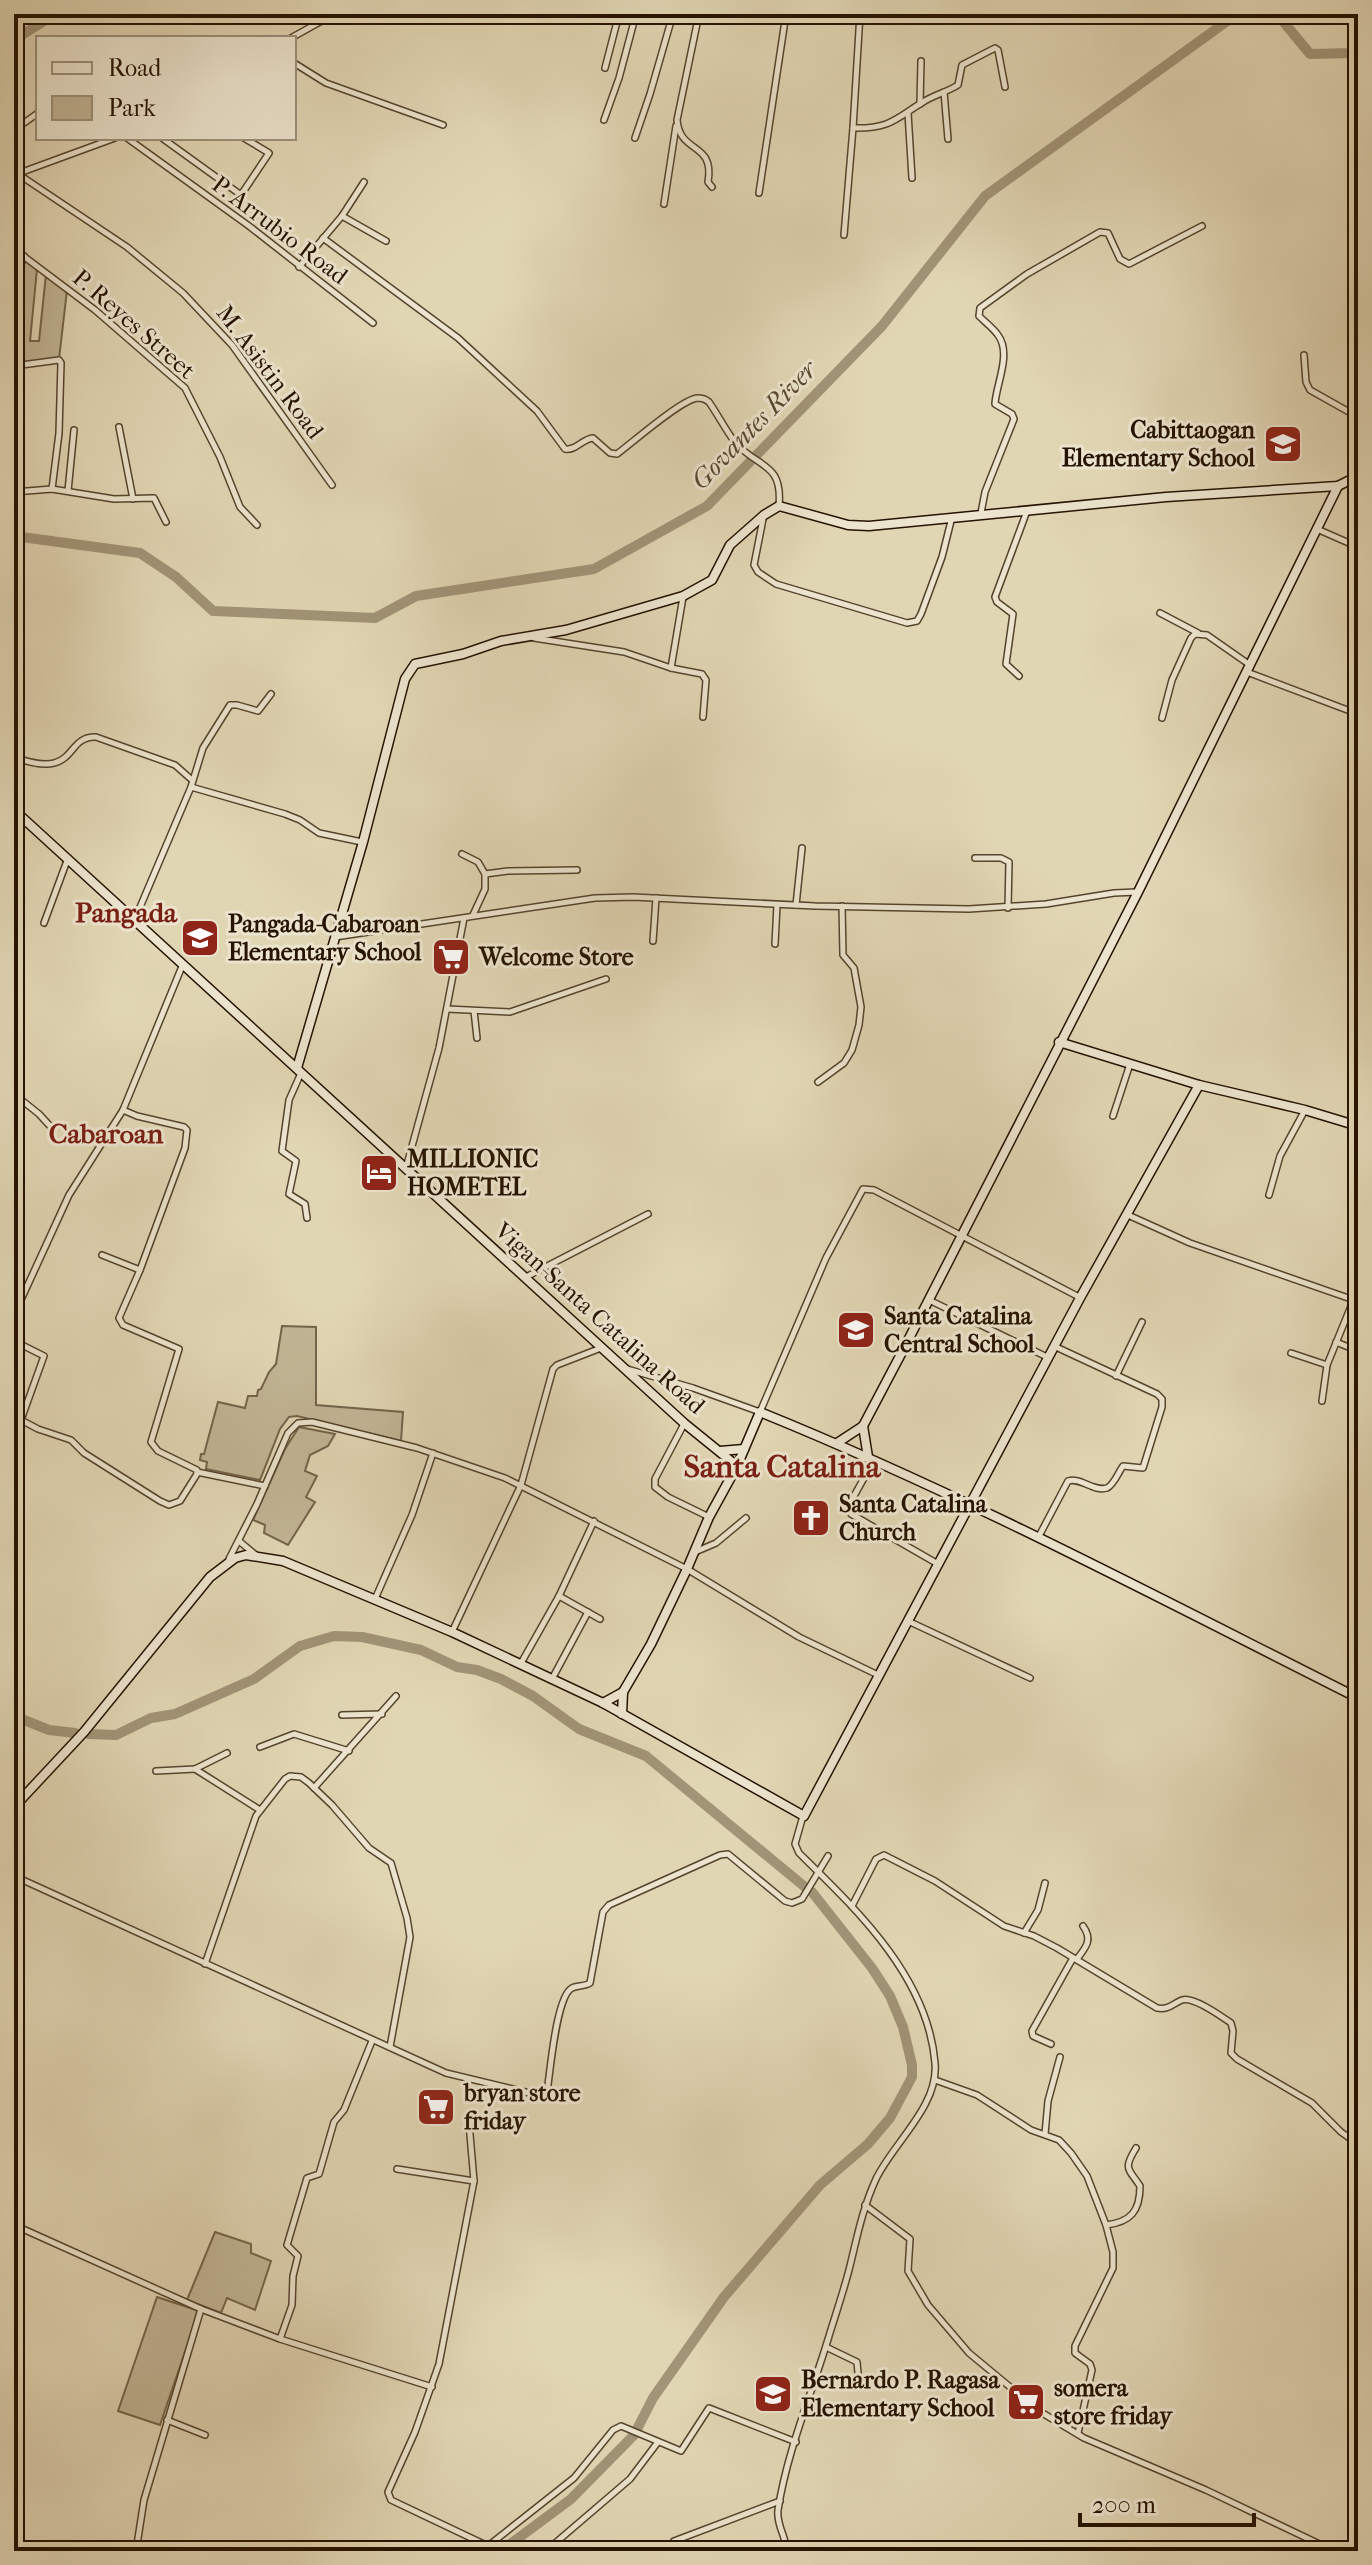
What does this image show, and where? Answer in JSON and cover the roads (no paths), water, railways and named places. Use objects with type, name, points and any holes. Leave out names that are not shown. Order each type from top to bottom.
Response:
[{"type":"street","points":[[295,36],[334,14]]},
{"type":"street","points":[[605,68],[619,14]]},
{"type":"street","points":[[604,120],[636,14]]},
{"type":"street","points":[[635,138],[673,14]]},
{"type":"street","points":[[664,204],[677,120],[699,14]]},
{"type":"street","points":[[759,193],[786,14]]},
{"type":"street","points":[[844,235],[860,14]]},
{"type":"street","points":[[853,128],[883,125],[958,85],[960,66],[995,48],[998,50],[1005,87]]},
{"type":"street","points":[[920,104],[921,61]]},
{"type":"street","points":[[296,64],[326,83],[443,125]]},
{"type":"street","points":[[944,92],[948,139]]},
{"type":"street","points":[[908,113],[912,178]]},
{"type":"street","points":[[14,120],[24,123],[36,114]]},
{"type":"street","points":[[677,120],[684,140],[708,161],[708,182],[712,187]]},
{"type":"street","points":[[16,175],[110,140]]},
{"type":"street","name":"P. Arrubio Road","points":[[130,140],[249,226],[373,323]]},
{"type":"street","points":[[165,140],[241,195],[269,153],[247,140]]},
{"type":"street","name":"M. Asistin Road","points":[[16,175],[146,261],[183,293],[232,345],[332,485]]},
{"type":"street","points":[[299,267],[342,216],[364,182]]},
{"type":"street","points":[[342,216],[386,241]]},
{"type":"street","points":[[981,513],[985,492],[1014,419],[1012,414],[995,404],[1002,372],[1002,344],[997,333],[979,316],[980,308],[1027,274],[1100,232],[1108,233],[1120,259],[1129,264],[1202,226]]},
{"type":"street","points":[[323,238],[451,332],[537,411],[565,449],[572,449],[593,438],[610,453],[617,454],[682,405],[701,398],[709,402],[741,447],[767,467],[780,486],[779,506]]},
{"type":"street","name":"P. Reyes Street","points":[[14,249],[95,310],[185,388],[220,457],[240,507],[257,525]]},
{"type":"street","points":[[14,278],[24,256]]},
{"type":"street","points":[[14,316],[14,326]]},
{"type":"street","points":[[1304,355],[1306,382],[1310,390],[1358,417]]},
{"type":"street","points":[[14,366],[58,360],[61,363],[62,401],[52,489]]},
{"type":"street","points":[[119,427],[133,499]]},
{"type":"street","points":[[68,491],[74,430]]},
{"type":"street","points":[[307,1218],[305,1204],[289,1194],[296,1161],[282,1151],[289,1100],[363,842],[405,679],[411,667],[420,662],[653,607],[683,596],[715,577],[730,545],[779,506],[857,526],[1186,495],[1338,486],[1358,476]]},
{"type":"street","points":[[837,1443],[863,1426],[929,1300],[1138,892],[1338,486]]},
{"type":"street","points":[[14,492],[52,489],[114,499],[155,499],[166,522]]},
{"type":"street","points":[[1019,676],[1006,664],[1013,614],[995,597],[1028,510]]},
{"type":"street","points":[[764,515],[754,561],[758,572],[780,587],[907,623],[917,621],[921,614],[942,557],[952,516]]},
{"type":"street","points":[[1317,529],[1358,547]]},
{"type":"street","points":[[671,668],[683,596]]},
{"type":"street","points":[[1160,613],[1207,635],[1248,668],[1358,714]]},
{"type":"street","points":[[1162,718],[1172,680],[1191,638],[1199,633]]},
{"type":"street","points":[[529,637],[624,652],[704,675],[703,717]]},
{"type":"street","points":[[135,919],[192,783],[203,748],[230,705],[258,711],[271,694]]},
{"type":"street","points":[[14,757],[42,765],[59,763],[84,739],[96,737],[175,765],[192,783],[285,814],[319,833],[363,842]]},
{"type":"street","name":"Vigan-Santa Catalina Road","points":[[14,810],[684,1423],[737,1466]]},
{"type":"street","points":[[796,905],[802,848]]},
{"type":"street","points":[[462,854],[478,862],[485,874],[485,889],[473,916]]},
{"type":"street","points":[[44,923],[68,858]]},
{"type":"street","points":[[975,858],[1001,858],[1009,862],[1008,908]]},
{"type":"street","points":[[485,874],[577,870]]},
{"type":"street","points":[[335,937],[575,899],[656,898],[777,905],[1008,908],[1138,892]]},
{"type":"street","points":[[653,941],[656,898]]},
{"type":"street","points":[[775,944],[777,905]]},
{"type":"street","points":[[818,1082],[844,1063],[852,1050],[861,1016],[854,968],[843,955],[842,906]]},
{"type":"street","points":[[406,1168],[429,1088],[464,918]]},
{"type":"street","points":[[14,1315],[69,1195],[123,1110],[183,963]]},
{"type":"street","points":[[447,1009],[498,1013],[516,1011],[606,979]]},
{"type":"street","points":[[474,1011],[477,1038]]},
{"type":"street","points":[[1059,1042],[1199,1085],[1358,1126]]},
{"type":"street","points":[[1113,1116],[1130,1064]]},
{"type":"street","points":[[786,2551],[778,2522],[780,2501],[865,2205],[882,2169],[912,2126],[935,2080],[934,2053],[924,2013],[887,1948],[852,1906],[799,1853],[795,1844],[804,1816],[878,1675],[1080,1298],[1199,1085]]},
{"type":"street","points":[[14,1094],[50,1126]]},
{"type":"street","points":[[123,1110],[187,1130],[185,1148],[120,1321],[179,1349],[152,1445],[158,1451],[195,1467],[197,1472]]},
{"type":"street","points":[[1269,1195],[1278,1161],[1305,1110]]},
{"type":"street","points":[[622,1714],[623,1692],[651,1644],[709,1517],[737,1466],[826,1258],[863,1189],[874,1190],[1080,1298]]},
{"type":"street","points":[[525,1277],[648,1214]]},
{"type":"street","points":[[1128,1215],[1190,1243],[1354,1300]]},
{"type":"street","points":[[102,1255],[140,1270]]},
{"type":"street","points":[[1322,1401],[1327,1365],[1358,1289]]},
{"type":"street","points":[[929,1300],[1048,1358]]},
{"type":"street","points":[[1116,1376],[1142,1322]]},
{"type":"street","points":[[14,1341],[44,1356],[21,1420],[71,1440],[80,1450],[169,1505],[180,1501],[197,1472]]},
{"type":"street","points":[[1336,1342],[1358,1351]]},
{"type":"street","points":[[1038,1538],[1068,1481],[1075,1479],[1092,1486],[1108,1487],[1123,1466],[1143,1468],[1162,1401],[1157,1394],[1056,1347]]},
{"type":"street","points":[[452,1632],[521,1485],[553,1369],[602,1348]]},
{"type":"street","points":[[1291,1353],[1327,1365]]},
{"type":"street","points":[[625,1368],[760,1412],[871,1458],[970,1504],[1358,1698]]},
{"type":"street","points":[[227,1563],[288,1433],[292,1427],[304,1422],[433,1453],[521,1485],[687,1569],[799,1637],[878,1675]]},
{"type":"street","points":[[684,1423],[655,1479],[655,1487],[668,1497],[709,1517]]},
{"type":"street","points":[[863,1426],[871,1458],[849,1505],[851,1514],[938,1564]]},
{"type":"street","points":[[720,1451],[744,1449]]},
{"type":"street","points":[[375,1600],[412,1515],[433,1453]]},
{"type":"street","points":[[197,1472],[265,1486]]},
{"type":"street","points":[[695,1552],[716,1543],[746,1518]]},
{"type":"street","points":[[520,1666],[559,1596],[594,1521]]},
{"type":"street","points":[[239,1541],[258,1556]]},
{"type":"street","points":[[14,1807],[84,1732],[210,1577],[227,1563],[246,1555],[283,1561],[452,1632],[603,1703],[804,1816]]},
{"type":"street","points":[[559,1596],[600,1619]]},
{"type":"street","points":[[552,1679],[588,1612]]},
{"type":"street","points":[[907,1621],[1030,1678]]},
{"type":"street","points":[[603,1703],[623,1692]]},
{"type":"street","points":[[314,1788],[396,1696]]},
{"type":"street","points":[[342,1715],[383,1714]]},
{"type":"street","points":[[260,1747],[294,1734],[349,1751]]},
{"type":"street","points":[[156,1771],[195,1769],[227,1753]]},
{"type":"street","points":[[195,1769],[260,1810]]},
{"type":"street","points":[[204,1965],[238,1873],[250,1830],[260,1810],[290,1776],[301,1777],[369,1848],[389,1860],[410,1931],[390,2047]]},
{"type":"street","points":[[14,1876],[204,1965],[458,2077],[546,2095],[565,1995],[571,1988],[590,1983],[603,1912],[609,1905],[725,1854],[731,1855],[785,1901],[792,1903],[802,1899],[828,1856]]},
{"type":"street","points":[[852,1906],[876,1859],[884,1855],[935,1881],[1004,1926],[1040,1938],[1157,2008],[1163,2010],[1182,1999],[1191,1999],[1233,2026],[1231,2053],[1312,2103],[1358,2144]]},
{"type":"street","points":[[1024,1933],[1038,1910],[1045,1883]]},
{"type":"street","points":[[1051,2044],[1033,2036],[1032,2031],[1089,1940],[1083,1926]]},
{"type":"street","points":[[280,2339],[292,2305],[293,2276],[298,2256],[287,2245],[307,2178],[319,2174],[334,2122],[344,2110],[372,2041]]},
{"type":"street","points":[[1045,2134],[1048,2101],[1060,2057]]},
{"type":"street","points":[[935,2080],[972,2092],[1031,2130],[1059,2140],[1087,2176],[1106,2225],[1113,2252],[1113,2268],[1075,2346],[1075,2353],[1090,2364],[1092,2370],[1078,2433]]},
{"type":"street","points":[[469,2123],[474,2181],[459,2271],[432,2387],[388,2496],[473,2540],[492,2545],[511,2525],[574,2478],[613,2430],[621,2426],[683,2450],[709,2408],[796,2442]]},
{"type":"street","points":[[1106,2225],[1127,2220],[1136,2211],[1140,2186],[1127,2166],[1136,2148]]},
{"type":"street","points":[[397,2169],[474,2181]]},
{"type":"street","points":[[865,2205],[910,2239],[908,2271],[928,2305],[969,2353],[1039,2411],[1078,2433],[1334,2551]]},
{"type":"street","points":[[14,2225],[201,2309],[280,2339],[432,2387]]},
{"type":"street","points":[[136,2551],[144,2500],[201,2309]]},
{"type":"street","points":[[826,2347],[857,2362],[858,2373]]},
{"type":"street","points":[[167,2420],[205,2435]]},
{"type":"street","points":[[546,2551],[621,2488],[658,2442]]},
{"type":"street","points":[[674,2541],[780,2501]]},
{"type":"street","points":[[466,2551],[473,2540]]},
{"type":"waterway","points":[[14,40],[55,14]]},
{"type":"waterway","name":"Govantes River","points":[[14,536],[140,553],[176,577],[213,611],[375,618],[416,596],[594,569],[707,506],[882,326],[985,196],[1237,14]]},
{"type":"waterway","name":"Govantes River","points":[[1277,14],[1310,54],[1353,53],[1358,49]]},
{"type":"waterway","points":[[89,1734],[116,1735],[151,1718],[175,1714],[254,1679],[300,1646],[334,1636],[362,1637],[421,1650],[457,1667],[501,1679],[533,1696],[579,1729],[646,1756],[805,1887]]},
{"type":"waterway","points":[[14,1716],[49,1730],[75,1733]]},
{"type":"waterway","points":[[501,2551],[571,2499],[634,2435],[653,2398],[724,2297],[820,2185],[868,2144],[890,2118],[912,2077],[903,2027],[890,1996],[872,1968],[812,1892]]},
{"type":"place","name":"Cabittaogan Elementary School","points":[[1283,444]]},
{"type":"place","name":"Pangada-Cabaroan Elementary School","points":[[200,938]]},
{"type":"place","name":"Welcome Store","points":[[451,957]]},
{"type":"place","name":"MILLIONIC HOMETEL","points":[[379,1173]]},
{"type":"place","name":"Santa Catalina Central School","points":[[856,1330]]},
{"type":"place","name":"Santa Catalina Church","points":[[811,1518]]},
{"type":"place","name":"bryan store friday","points":[[436,2107]]},
{"type":"place","name":"Bernardo P. Ragasa Elementary School","points":[[773,2394]]},
{"type":"place","name":"somera store friday","points":[[1026,2402]]},
{"type":"district","name":"Pangada","points":[[126,912]]},
{"type":"district","name":"Cabaroan","points":[[106,1133]]},
{"type":"district","name":"Santa Catalina","points":[[782,1466]]}]
